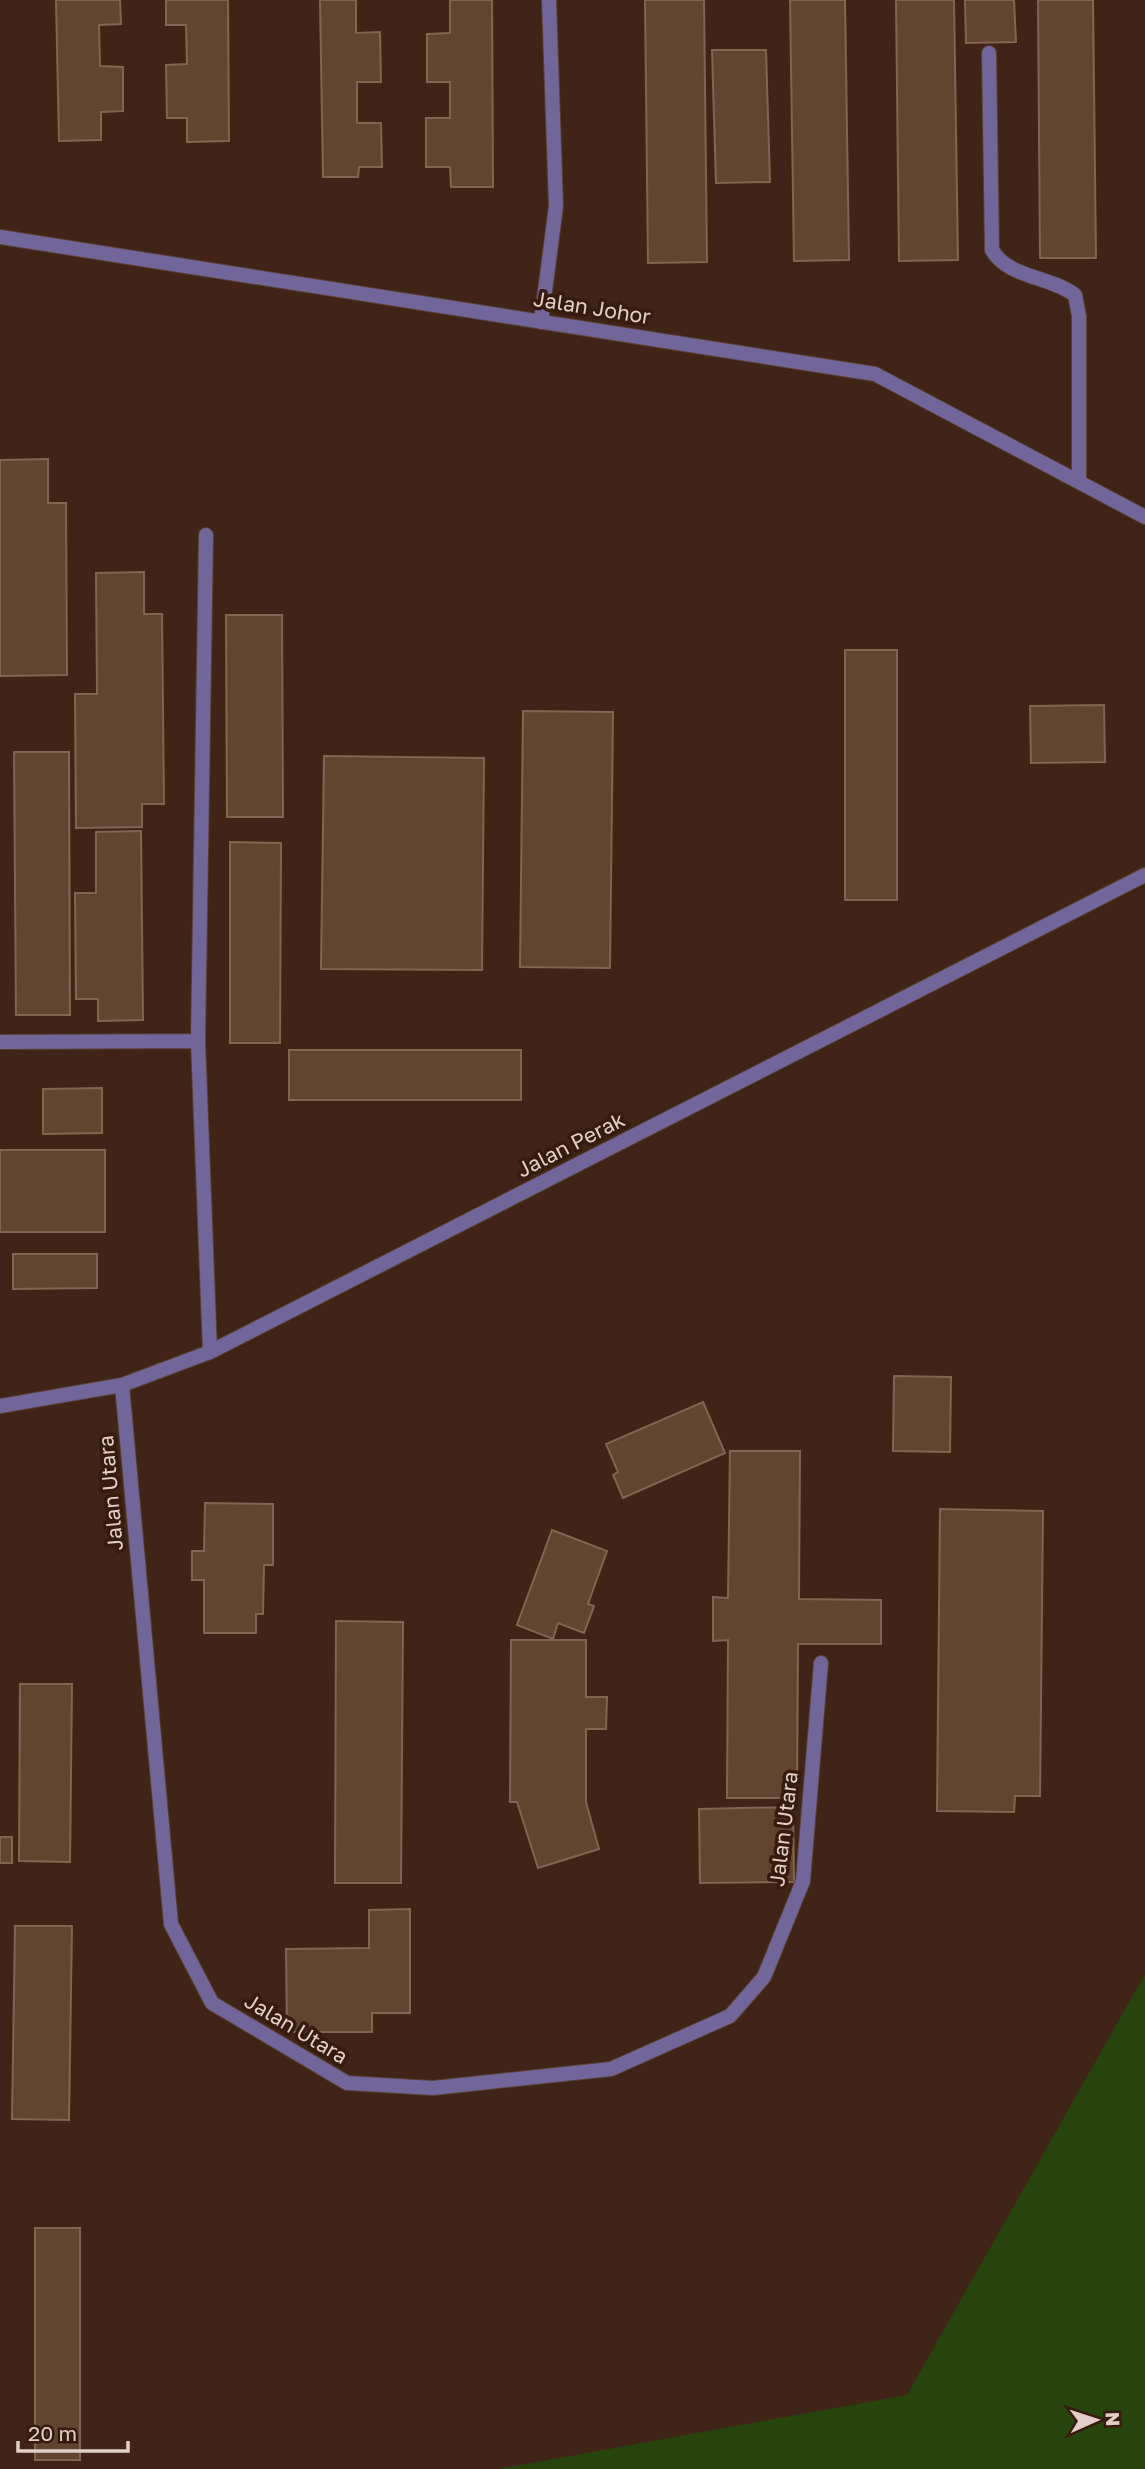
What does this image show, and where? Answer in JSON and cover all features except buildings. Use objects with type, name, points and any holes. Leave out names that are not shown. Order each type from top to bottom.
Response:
[{"type":"street","points":[[541,322],[555,237],[556,206],[549,0]]},
{"type":"street","points":[[989,53],[992,250],[997,258],[1010,267],[1060,285],[1075,295],[1079,316],[1079,482]]},
{"type":"street","name":"Jalan Johor","points":[[0,237],[875,374],[1145,517]]},
{"type":"street","points":[[206,535],[198,1041],[210,1352]]},
{"type":"street","name":"Jalan Perak","points":[[0,1406],[122,1385],[210,1352],[1145,876]]},
{"type":"street","points":[[0,1042],[198,1041]]},
{"type":"street","name":"Jalan Utara","points":[[122,1385],[172,1924],[212,2003],[347,2083],[433,2088],[611,2069],[730,2016],[764,1977],[803,1881],[821,1663]]},
{"type":"green space","points":[[1145,1974],[1145,2469],[498,2469],[907,2395]]}]
